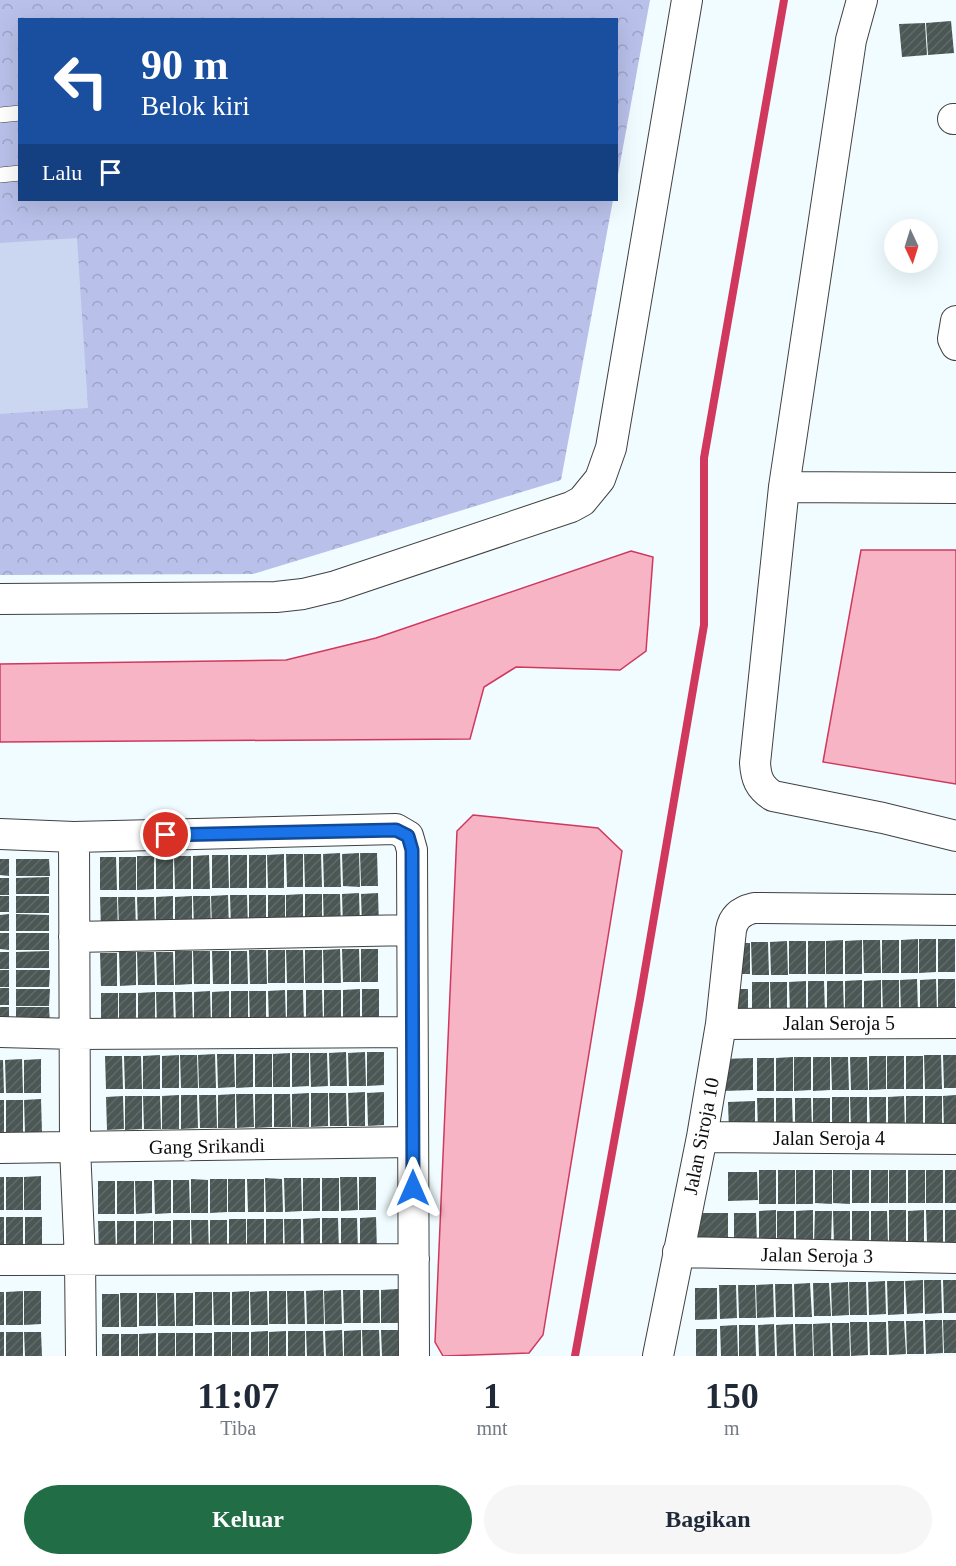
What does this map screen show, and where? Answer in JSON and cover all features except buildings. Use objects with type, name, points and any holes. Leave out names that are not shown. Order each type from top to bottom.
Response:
[{"type":"street","points":[[0,599],[276,597],[303,594],[336,586],[547,516],[582,501],[600,479],[611,448],[687,0]]},
{"type":"street","points":[[861,0],[851,40],[784,487],[755,763],[759,783],[773,796],[883,818],[956,836]]},
{"type":"street","points":[[956,321],[953,339],[956,345]]},
{"type":"street","points":[[784,487],[956,488]]},
{"type":"street","points":[[0,834],[74,837],[396,830],[408,836],[412,850],[414,1356]]},
{"type":"street","points":[[74,837],[75,1148],[81,1356]]},
{"type":"street","name":"Jalan Siroja 10","points":[[658,1356],[702,1137],[721,1024],[732,924],[738,915],[754,908],[956,910]]},
{"type":"street","points":[[74,936],[412,930]]},
{"type":"street","name":"Jalan Seroja 5","points":[[721,1024],[956,1023]]},
{"type":"street","points":[[0,1032],[75,1034],[412,1032]]},
{"type":"street","name":"Jalan Seroja 4","points":[[702,1137],[956,1139]]},
{"type":"street","name":"Gang Srikandi","points":[[0,1148],[413,1142]]},
{"type":"street","name":"Jalan Seroja 3","points":[[678,1252],[956,1258]]},
{"type":"street","points":[[0,1260],[414,1259]]},
{"type":"lane","points":[[0,115],[18,113]]},
{"type":"lane","points":[[0,175],[18,174]]},
{"type":"green space","points":[[0,0],[650,0],[618,175],[618,18],[18,18],[18,201],[613,201],[561,480],[253,574],[0,575]]},
{"type":"shaded area","points":[[77,238],[88,408],[0,414],[0,243]]},
{"type":"shaded area","points":[[861,550],[956,550],[956,784],[823,762]]},
{"type":"shaded area","points":[[631,551],[653,557],[646,651],[620,670],[516,667],[484,687],[470,739],[0,742],[0,664],[286,660],[376,638]]},
{"type":"shaded area","points":[[473,815],[598,828],[622,851],[543,1335],[529,1353],[443,1356],[435,1342],[457,831]]},
{"type":"waterway","points":[[575,1356],[640,999],[704,625],[704,458],[784,0]]},
{"type":"route","points":[[166,835],[396,830],[408,836],[412,850],[413,1188]]}]
